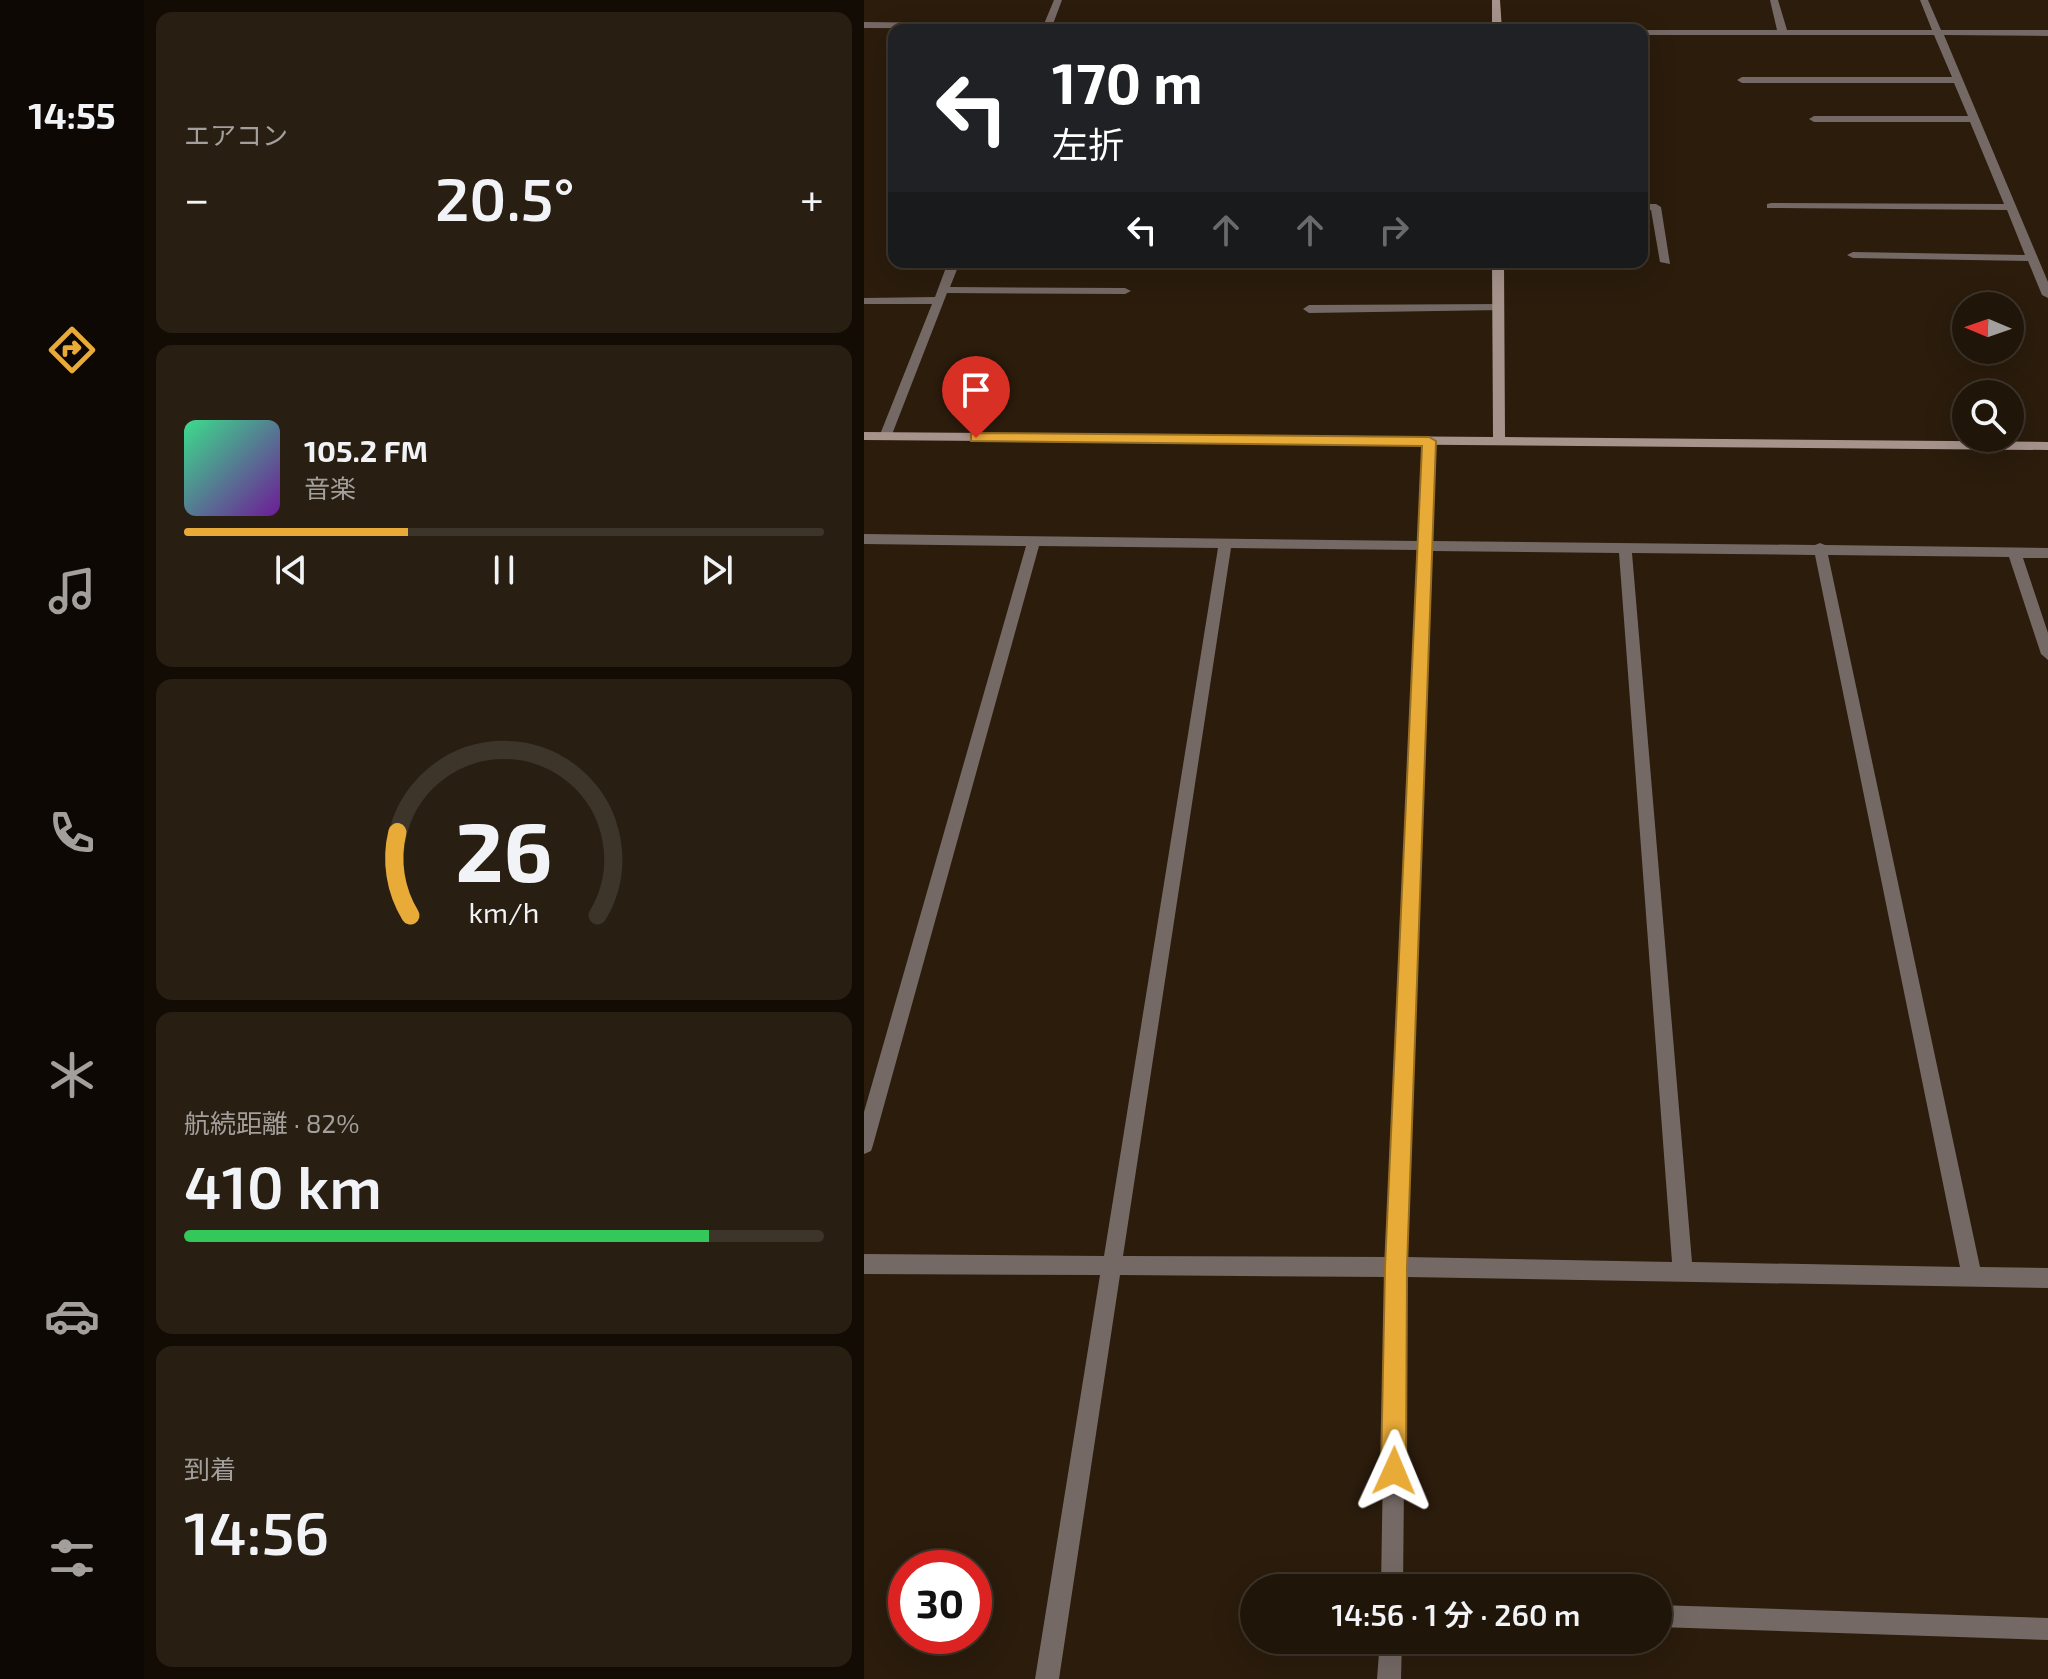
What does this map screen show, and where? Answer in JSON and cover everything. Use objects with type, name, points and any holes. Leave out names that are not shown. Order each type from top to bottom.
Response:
[{"type":"street","points":[[1049,24],[1058,0]]},
{"type":"street","points":[[1496,0],[1497,24]]},
{"type":"street","points":[[1774,0],[1783,33]]},
{"type":"street","points":[[1924,0],[2048,295]]},
{"type":"street","points":[[864,25],[888,25]]},
{"type":"street","points":[[1648,32],[2048,33]]},
{"type":"street","points":[[1742,80],[1958,80]]},
{"type":"street","points":[[1814,119],[1975,119]]},
{"type":"street","points":[[1771,206],[2011,207]]},
{"type":"street","points":[[1648,207],[1656,207],[1666,262]]},
{"type":"street","points":[[1853,255],[2030,253],[2048,248]]},
{"type":"street","points":[[885,437],[952,268]]},
{"type":"street","points":[[1498,268],[1499,442]]},
{"type":"street","points":[[864,301],[941,295],[1125,291]]},
{"type":"street","points":[[1309,309],[1498,308]]},
{"type":"street","points":[[864,436],[2048,446]]},
{"type":"street","points":[[1392,1574],[1396,1267],[1429,441]]},
{"type":"street","points":[[864,539],[2048,553]]},
{"type":"street","points":[[864,1145],[1034,540]]},
{"type":"street","points":[[1047,1679],[1225,544]]},
{"type":"street","points":[[1625,548],[1683,1271]]},
{"type":"street","points":[[1820,548],[1972,1276]]},
{"type":"street","points":[[2014,552],[2048,654]]},
{"type":"street","points":[[864,1264],[1396,1267],[2048,1278]]},
{"type":"street","points":[[1672,1616],[2048,1629]]},
{"type":"street","points":[[1389,1679],[1390,1654]]},
{"type":"route","points":[[976,438],[1429,441],[1396,1267],[1394,1471]]}]
